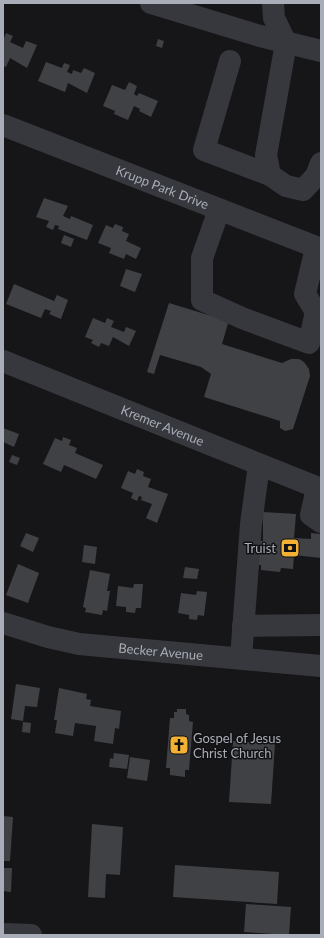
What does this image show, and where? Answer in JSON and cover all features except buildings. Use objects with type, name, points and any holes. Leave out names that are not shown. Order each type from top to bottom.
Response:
[{"type":"street","points":[[151,3],[286,43],[321,51]]},
{"type":"street","points":[[270,175],[266,155],[286,43],[274,18],[274,3]]},
{"type":"street","points":[[230,60],[204,150],[270,175],[286,186],[303,190],[316,176],[321,163]]},
{"type":"street","name":"Krupp Park Drive","points":[[3,125],[318,248]]},
{"type":"street","points":[[219,210],[202,258],[202,300],[242,318],[309,343],[316,312],[305,294],[318,248]]},
{"type":"street","name":"Kremer Avenue","points":[[3,361],[319,489]]},
{"type":"street","points":[[241,658],[251,524],[259,465]]},
{"type":"street","points":[[319,489],[311,515],[321,522]]},
{"type":"street","name":"Becker Avenue","points":[[3,623],[48,637],[80,644],[321,666]]},
{"type":"street","points":[[243,626],[321,625]]},
{"type":"street","points":[[3,934],[31,935]]},
{"type":"place","name":"Truist","points":[[290,548]]},
{"type":"place","name":"Gospel of Jesus Christ Church","points":[[179,745]]}]
